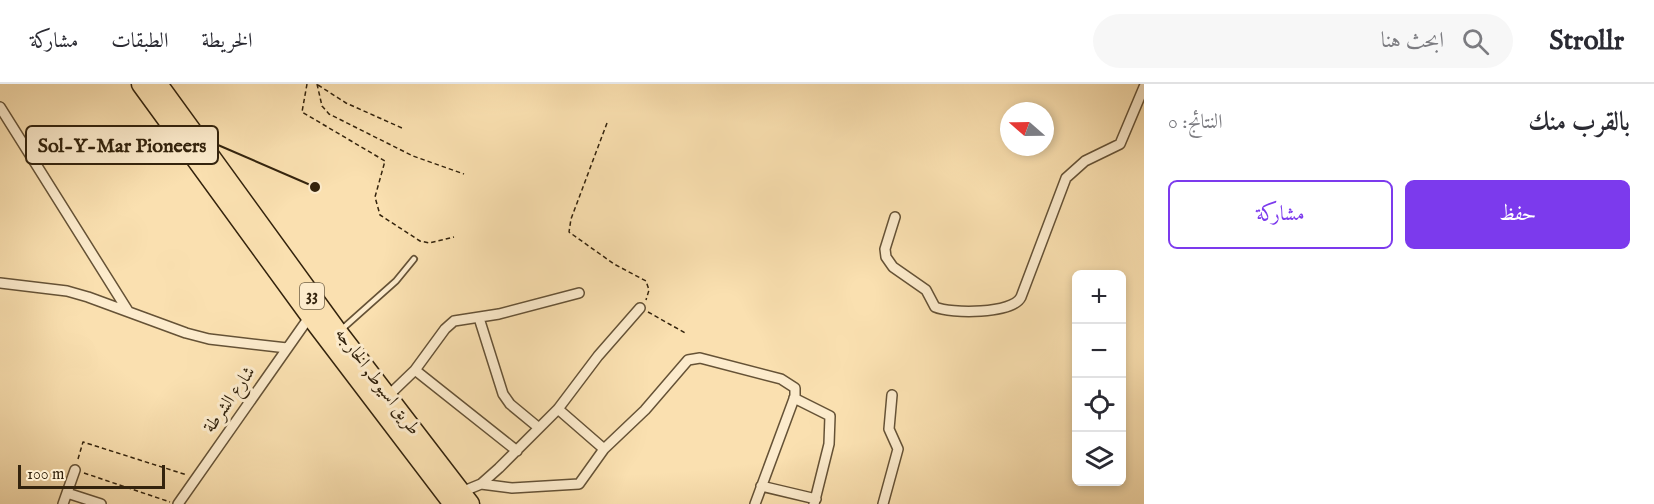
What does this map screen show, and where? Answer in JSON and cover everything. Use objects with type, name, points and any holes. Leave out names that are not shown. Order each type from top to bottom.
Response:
[{"type":"highway","name":"طريق اسيوط, الخارجه","points":[[141,84],[216,176],[456,501]]},
{"type":"highway","name":"طريق اسيوط, الخارجه","points":[[158,84],[216,176],[310,316],[333,335],[388,396],[456,501]]},
{"type":"street","points":[[895,217],[885,249],[888,262],[926,290],[935,307],[954,311],[998,309],[1015,305],[1021,297],[1066,178],[1084,161],[1120,144],[1144,87]]},
{"type":"street","points":[[0,107],[128,311]]},
{"type":"street","points":[[0,283],[66,291],[186,333],[287,348]]},
{"type":"street","points":[[388,396],[415,370],[450,324],[461,319],[479,318],[579,293]]},
{"type":"street","points":[[456,501],[481,484],[558,409],[598,356],[640,308]]},
{"type":"street","name":"شارع الشرطة","points":[[177,504],[310,316]]},
{"type":"street","points":[[479,318],[503,394],[510,404],[539,428]]},
{"type":"street","points":[[481,484],[512,488],[575,485],[582,482],[604,449],[645,410],[691,358],[700,358],[789,382],[795,388],[794,398],[760,486],[756,504]]},
{"type":"street","points":[[415,370],[517,451]]},
{"type":"street","points":[[883,504],[898,449],[889,429],[892,395]]},
{"type":"street","points":[[760,486],[815,501],[829,444],[830,416],[794,398]]},
{"type":"street","points":[[558,409],[604,449]]},
{"type":"street","points":[[63,504],[75,470]]},
{"type":"street","points":[[67,493],[101,504]]},
{"type":"lane","points":[[333,335],[375,302],[414,259]]},
{"type":"path","points":[[307,84],[302,112],[385,161],[375,197],[380,215],[420,241],[429,243],[454,237]]},
{"type":"path","points":[[317,84],[346,103],[402,128]]},
{"type":"path","points":[[317,84],[322,106],[329,114],[413,156],[464,174]]},
{"type":"path","points":[[607,123],[571,219],[570,232],[614,264],[646,281],[649,290],[640,308],[687,334]]},
{"type":"path","points":[[177,504],[75,470],[83,442],[196,477]]},
{"type":"place","name":"Sol-Y-Mar Pioneers","points":[[315,187]]}]
